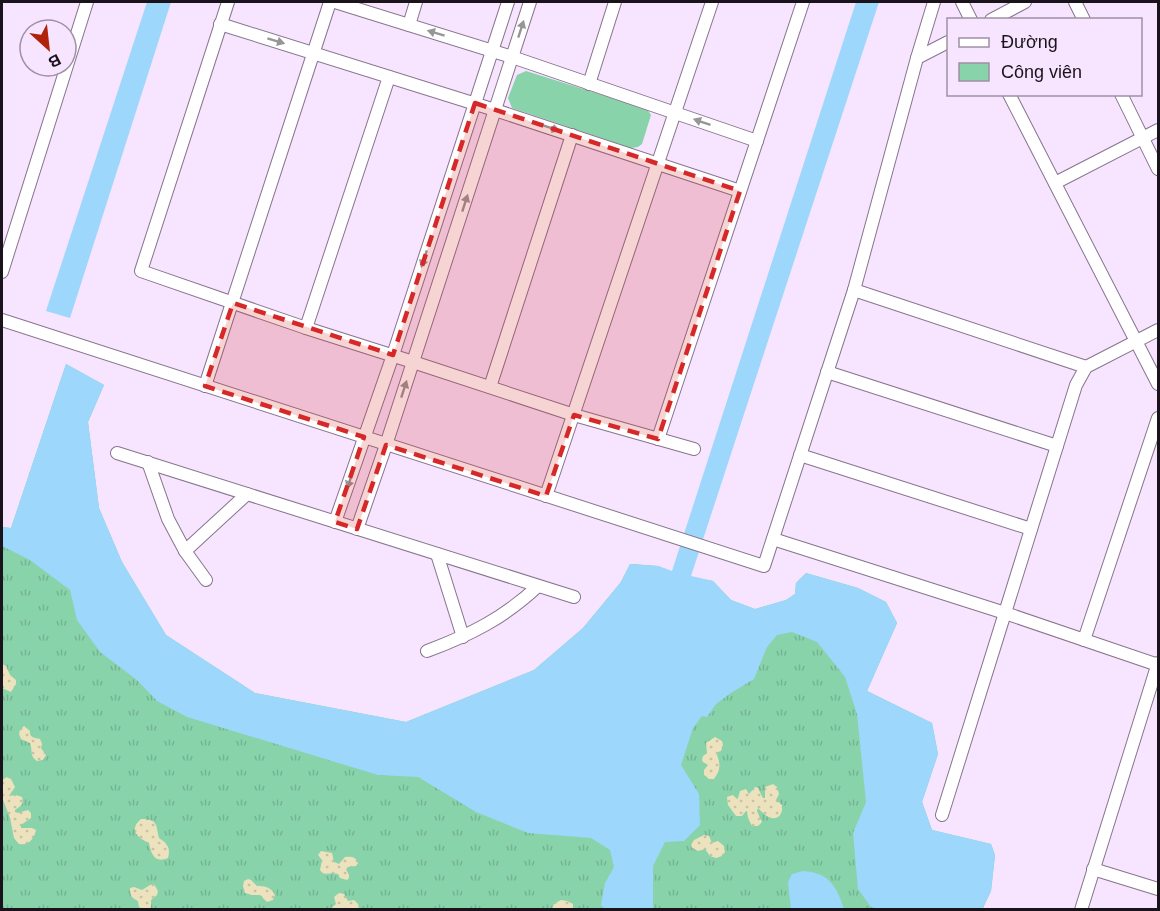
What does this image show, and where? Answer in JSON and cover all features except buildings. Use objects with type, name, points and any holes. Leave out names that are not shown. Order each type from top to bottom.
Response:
[{"type":"street","points":[[2,272],[87,2]]},
{"type":"street","points":[[228,2],[141,271],[306,328],[574,415],[694,449]]},
{"type":"street","points":[[206,386],[330,2]]},
{"type":"street","points":[[335,2],[512,57],[757,141]]},
{"type":"street","points":[[409,25],[416,2]]},
{"type":"street","points":[[335,522],[393,355],[508,2]]},
{"type":"street","points":[[357,529],[530,2]]},
{"type":"street","points":[[589,84],[615,2]]},
{"type":"street","points":[[546,496],[712,2]]},
{"type":"street","points":[[658,439],[803,2]]},
{"type":"street","points":[[2,320],[764,566],[854,290],[934,2]]},
{"type":"street","points":[[962,2],[970,18]]},
{"type":"street","points":[[995,18],[1025,2]]},
{"type":"street","points":[[1075,2],[1083,18]]},
{"type":"street","points":[[220,24],[475,103],[740,191]]},
{"type":"street","points":[[917,58],[947,43]]},
{"type":"street","points":[[306,328],[388,76]]},
{"type":"street","points":[[1011,96],[1158,384]]},
{"type":"street","points":[[1122,96],[1158,169]]},
{"type":"street","points":[[1055,183],[1158,130]]},
{"type":"street","points":[[490,387],[572,135]]},
{"type":"street","points":[[2,229],[14,233]]},
{"type":"street","points":[[854,290],[1086,367]]},
{"type":"street","points":[[942,815],[1076,385],[1086,367],[1158,330]]},
{"type":"street","points":[[827,372],[1057,446]]},
{"type":"street","points":[[1084,640],[1158,418]]},
{"type":"street","points":[[117,453],[574,597]]},
{"type":"street","points":[[800,455],[1031,529]]},
{"type":"street","points":[[148,462],[168,519],[185,551],[206,580]]},
{"type":"street","points":[[185,551],[247,494]]},
{"type":"street","points":[[773,539],[1158,664],[1081,909]]},
{"type":"street","points":[[437,554],[463,637]]},
{"type":"street","points":[[428,651],[481,629],[521,602],[538,586]]},
{"type":"street","points":[[1094,870],[1158,889]]},
{"type":"highlighted area","points":[[475,103],[740,191],[658,439],[574,415],[546,496],[386,445],[357,529],[335,522],[364,437],[205,386],[233,303],[393,355]]},
{"type":"green space","points":[[526,71],[647,109],[651,115],[642,144],[631,148],[512,108],[508,98],[517,75]]},
{"type":"green space","points":[[66,364],[104,385],[88,422],[99,508],[122,562],[166,635],[255,693],[406,722],[534,670],[583,628],[621,582],[630,564],[658,566],[681,575],[713,581],[731,600],[755,609],[786,600],[795,594],[796,583],[806,573],[858,588],[886,602],[897,623],[867,691],[932,723],[938,754],[922,802],[932,830],[991,844],[995,855],[991,891],[982,910],[2,909],[2,527],[11,528]]},
{"type":"sand","points":[[2,664],[16,680],[11,692],[2,688]]},
{"type":"sand","points":[[24,726],[30,731],[31,736],[40,739],[41,748],[46,755],[43,760],[37,761],[32,755],[30,743],[21,739],[19,734]]},
{"type":"sand","points":[[715,737],[722,741],[723,745],[717,755],[718,773],[714,779],[709,779],[704,775],[704,770],[708,765],[702,760],[707,753],[706,743]]},
{"type":"sand","points":[[7,777],[11,779],[15,787],[9,796],[22,797],[22,803],[15,812],[28,810],[31,813],[31,818],[21,825],[21,828],[36,830],[32,839],[25,844],[19,844],[14,838],[2,797],[2,780]]},
{"type":"sand","points":[[773,784],[777,787],[779,794],[776,800],[782,805],[781,813],[777,818],[767,817],[758,808],[762,822],[758,826],[752,826],[747,811],[742,816],[736,816],[728,805],[727,797],[733,795],[737,799],[740,791],[746,789],[749,794],[755,787],[765,798],[765,787]]},
{"type":"sand","points":[[141,819],[151,820],[155,824],[159,838],[169,849],[168,858],[156,859],[149,843],[136,833],[135,827]]},
{"type":"sand","points":[[704,835],[709,836],[712,843],[718,841],[724,846],[725,852],[722,856],[716,858],[710,856],[705,849],[698,851],[692,848],[694,840]]},
{"type":"sand","points":[[321,851],[332,853],[334,862],[339,864],[345,857],[356,859],[358,863],[356,866],[346,869],[349,875],[347,880],[340,878],[338,874],[322,873],[320,870],[322,860],[318,855]]},
{"type":"sand","points":[[248,879],[257,886],[272,890],[275,895],[273,900],[267,902],[260,895],[245,893],[244,881]]},
{"type":"sand","points":[[154,884],[158,891],[157,895],[151,900],[150,908],[142,909],[130,893],[130,888],[142,890]]},
{"type":"sand","points":[[339,893],[344,894],[348,901],[354,900],[359,909],[330,909],[336,904],[334,897]]},
{"type":"sand","points":[[561,900],[573,904],[573,909],[552,909],[554,904]]},
{"type":"water","points":[[147,2],[171,2],[70,318],[46,311]]},
{"type":"water","points":[[856,2],[879,2],[691,576],[713,581],[731,600],[755,609],[786,600],[795,594],[796,583],[806,573],[858,588],[886,602],[897,623],[867,691],[932,723],[938,754],[922,802],[932,830],[991,844],[995,855],[991,891],[982,909],[884,910],[871,907],[858,889],[853,833],[866,802],[857,714],[845,677],[817,642],[792,632],[777,635],[767,647],[754,679],[716,704],[707,717],[702,716],[693,728],[681,765],[699,794],[700,825],[684,841],[665,842],[653,866],[653,909],[605,909],[601,905],[605,883],[614,867],[610,850],[591,838],[528,833],[476,812],[418,777],[378,775],[187,717],[157,701],[137,680],[100,652],[77,620],[70,590],[30,560],[2,546],[2,527],[11,528],[66,364],[104,385],[88,422],[99,508],[122,562],[166,635],[255,693],[406,722],[534,670],[583,628],[621,582],[630,564],[658,566],[672,571]]},
{"type":"water","points":[[803,871],[820,875],[831,882],[844,909],[791,909],[788,882],[792,874]]}]
